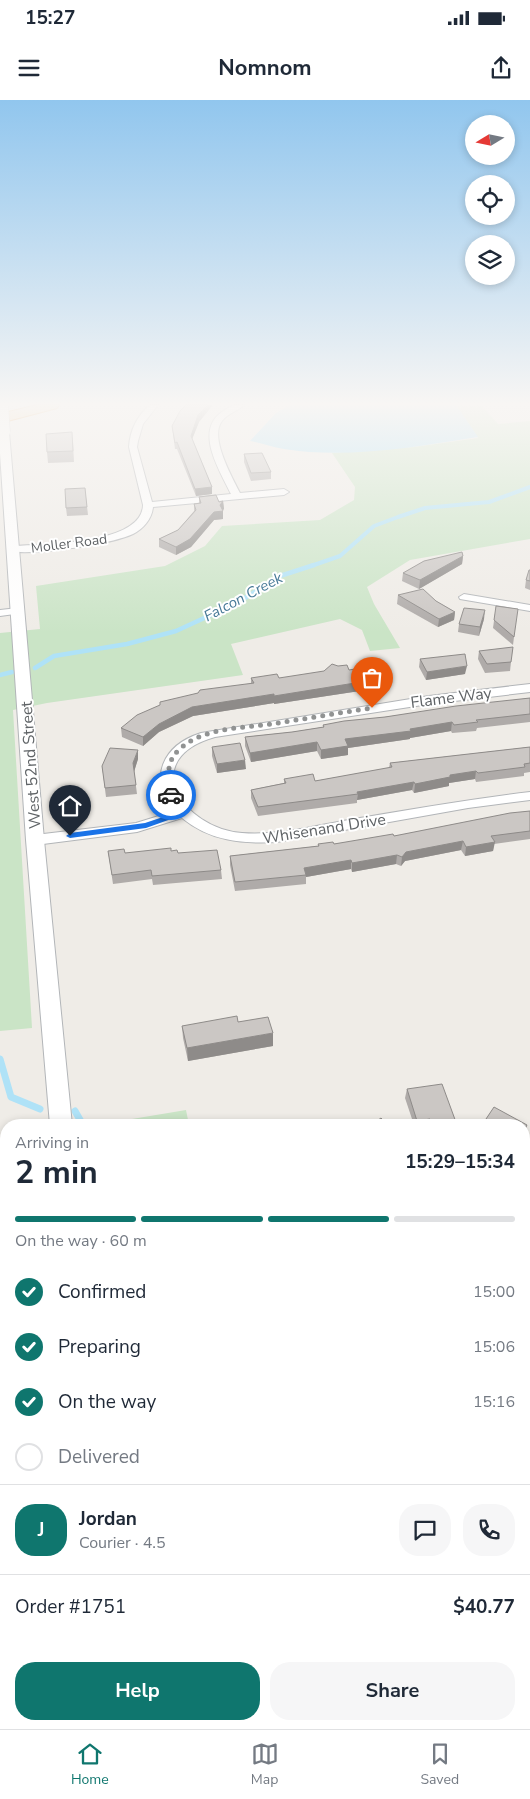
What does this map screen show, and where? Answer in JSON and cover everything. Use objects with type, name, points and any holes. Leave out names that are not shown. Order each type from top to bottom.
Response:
[{"type":"street","name":"West 52nd Street","points":[[7,481],[35,840],[60,1119]]},
{"type":"street","points":[[142,481],[148,505],[284,492]]},
{"type":"street","points":[[230,481],[236,496]]},
{"type":"street","name":"Moller Road","points":[[14,549],[91,542],[120,536],[144,522],[147,517],[148,505]]},
{"type":"street","points":[[464,596],[530,608]]},
{"type":"street","points":[[0,613],[18,611]]},
{"type":"street","name":"Flame Way","points":[[183,813],[171,795],[168,783],[169,766],[180,749],[202,737],[222,732],[429,700],[530,688]]},
{"type":"street","name":"Whisenand Drive","points":[[183,813],[198,824],[214,831],[256,839],[278,837],[468,804],[530,796]]},
{"type":"street","points":[[35,840],[138,827],[183,813]]},
{"type":"green space","points":[[351,481],[530,481],[530,539],[410,560],[367,587],[374,604],[400,648],[370,651],[362,630],[340,619],[231,644],[243,675],[47,703],[13,710],[32,1028],[0,1031],[0,633],[40,629],[36,586],[165,566],[205,546],[222,526],[320,520],[354,500],[355,487]]},
{"type":"green space","points":[[186,1110],[188,1119],[132,1119]]},
{"type":"building","points":[[192,481],[210,481],[212,487],[195,489]]},
{"type":"building","points":[[85,488],[87,507],[66,508],[65,489]]},
{"type":"building","points":[[216,495],[219,502],[223,501],[220,505],[223,511],[214,512],[190,539],[176,547],[159,539],[178,530],[196,510],[194,504],[201,503],[199,497]]},
{"type":"building","points":[[462,552],[463,556],[420,580],[403,573],[424,561]]},
{"type":"building","points":[[530,570],[530,581],[526,580]]},
{"type":"building","points":[[423,589],[436,601],[455,612],[439,619],[398,595]]},
{"type":"building","points":[[496,606],[518,609],[514,637],[494,620]]},
{"type":"building","points":[[464,608],[485,610],[480,627],[459,624]]},
{"type":"building","points":[[513,647],[511,662],[487,664],[479,651]]},
{"type":"building","points":[[465,654],[467,666],[427,672],[420,659]]},
{"type":"building","points":[[332,664],[338,666],[347,665],[349,670],[379,665],[386,678],[192,707],[159,724],[143,737],[121,728],[137,715],[160,705],[160,702],[198,693],[200,690],[254,683],[251,678],[277,674],[279,678],[324,671]]},
{"type":"building","points":[[530,698],[530,714],[476,720],[478,722],[454,725],[452,722],[410,729],[411,731],[345,739],[348,746],[321,750],[317,742],[250,753],[245,737],[324,727],[323,725],[344,721]]},
{"type":"building","points":[[240,743],[245,760],[217,764],[212,747]]},
{"type":"building","points":[[530,747],[530,763],[524,764],[525,767],[450,775],[450,777],[415,784],[414,782],[357,792],[358,794],[258,807],[251,790],[286,783],[284,779],[313,774],[315,781],[392,767],[390,763]]},
{"type":"building","points":[[110,748],[138,750],[133,763],[136,785],[105,788],[102,766]]},
{"type":"building","points":[[530,811],[530,831],[491,836],[495,842],[466,847],[463,841],[406,852],[402,857],[397,855],[352,863],[351,860],[304,868],[306,875],[235,882],[230,856],[319,846],[318,844],[333,842],[334,844],[393,834],[394,836],[510,813]]},
{"type":"building","points":[[171,848],[171,851],[177,850],[178,853],[217,850],[221,870],[152,876],[151,870],[112,875],[108,851],[124,849],[125,853]]},
{"type":"building","points":[[237,1016],[238,1022],[268,1017],[273,1033],[187,1048],[182,1026]]},
{"type":"building","points":[[442,1084],[455,1119],[416,1119],[407,1089]]},
{"type":"building","points":[[494,1107],[516,1119],[486,1119]]},
{"type":"waterway","name":"Falcon Creek","points":[[312,566],[340,556],[374,526],[398,517],[425,508],[489,502],[530,487]]},
{"type":"waterway","name":"Falcon Creek","points":[[35,668],[54,656],[127,644],[176,631],[237,603],[280,576],[312,566]]},
{"type":"waterway","name":"Falcon Creek","points":[[0,675],[12,672]]},
{"type":"waterway","name":"Falcon Creek","points":[[0,1059],[11,1097],[40,1109]]},
{"type":"waterway","name":"Falcon Creek","points":[[75,1111],[80,1119]]},
{"type":"way so far","points":[[171,795],[168,783],[169,766],[175,754],[192,741],[222,732],[372,708]]},
{"type":"route","points":[[70,836],[146,826],[183,813],[175,804],[171,795]]}]
